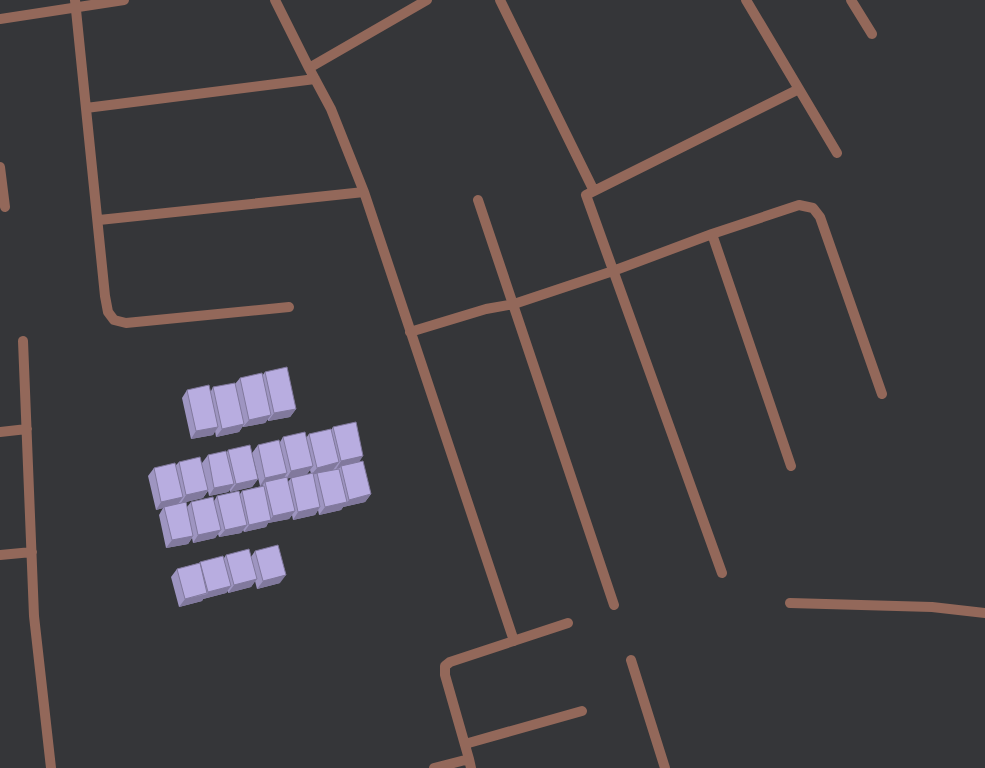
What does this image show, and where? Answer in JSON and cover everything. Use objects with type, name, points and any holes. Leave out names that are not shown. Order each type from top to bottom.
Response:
[{"type":"street","points":[[0,19],[75,3],[124,0]]},
{"type":"street","points":[[275,0],[332,109],[364,192],[514,641]]},
{"type":"street","points":[[309,68],[427,0]]},
{"type":"street","points":[[500,0],[594,191]]},
{"type":"street","points":[[746,0],[837,153]]},
{"type":"street","points":[[851,0],[872,34]]},
{"type":"street","points":[[75,3],[108,312],[114,320],[126,323],[290,307]]},
{"type":"street","points":[[86,108],[315,79]]},
{"type":"street","points":[[722,573],[586,195],[799,89]]},
{"type":"street","points":[[0,167],[5,207]]},
{"type":"street","points":[[99,220],[364,192]]},
{"type":"street","points":[[478,200],[614,605]]},
{"type":"street","points":[[410,332],[514,304],[613,271],[712,234],[799,206],[813,208],[820,217],[882,394]]},
{"type":"street","points":[[712,234],[791,466]]},
{"type":"street","points":[[23,341],[35,625],[51,768]]},
{"type":"street","points":[[0,432],[27,429]]},
{"type":"street","points":[[0,555],[32,552]]},
{"type":"street","points":[[790,603],[932,607],[985,613]]},
{"type":"street","points":[[434,768],[470,764],[445,675],[446,666],[450,662],[568,623]]},
{"type":"street","points":[[631,660],[665,768]]},
{"type":"street","points":[[465,744],[582,711]]},
{"type":"building","points":[[287,367],[296,409],[274,413],[265,372]]},
{"type":"building","points":[[262,373],[271,415],[249,420],[240,378]]},
{"type":"building","points":[[235,383],[244,424],[222,429],[213,387]]},
{"type":"building","points":[[209,385],[218,427],[196,431],[187,390]]},
{"type":"building","points":[[356,422],[363,456],[341,461],[333,427]]},
{"type":"building","points":[[331,429],[339,462],[317,468],[309,434]]},
{"type":"building","points":[[305,432],[313,466],[291,471],[283,437]]},
{"type":"building","points":[[279,440],[287,473],[265,478],[258,445]]},
{"type":"building","points":[[250,445],[258,479],[236,484],[228,450]]},
{"type":"building","points":[[226,451],[234,484],[214,488],[208,455]]},
{"type":"building","points":[[200,457],[208,490],[186,495],[179,462]]},
{"type":"building","points":[[363,461],[371,494],[349,500],[341,466]]},
{"type":"building","points":[[175,463],[183,497],[161,502],[154,468]]},
{"type":"building","points":[[339,469],[347,502],[325,507],[317,473]]},
{"type":"building","points":[[313,473],[320,507],[298,512],[291,478]]},
{"type":"building","points":[[287,477],[295,511],[273,516],[265,482]]},
{"type":"building","points":[[264,486],[271,520],[249,525],[242,491]]},
{"type":"building","points":[[239,491],[247,525],[225,530],[217,496]]},
{"type":"building","points":[[213,497],[221,530],[198,535],[191,502]]},
{"type":"building","points":[[186,502],[193,536],[172,540],[164,507]]},
{"type":"building","points":[[278,545],[286,575],[263,581],[255,551]]},
{"type":"building","points":[[249,549],[257,579],[234,585],[226,555]]},
{"type":"building","points":[[223,556],[231,586],[208,592],[200,562]]},
{"type":"building","points":[[200,563],[207,593],[185,599],[177,569]]}]
